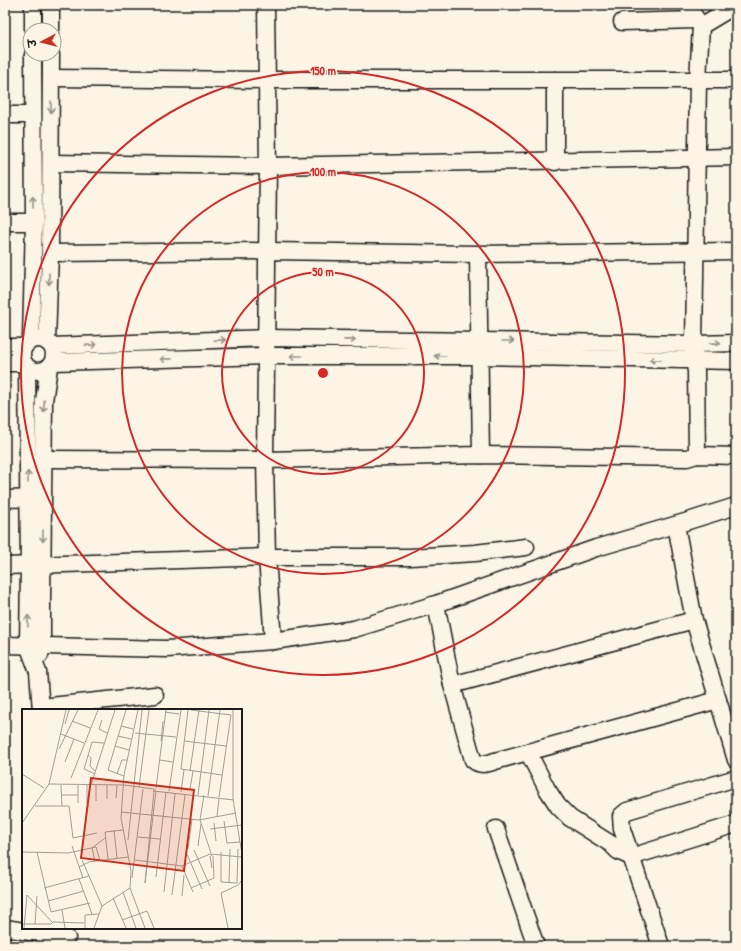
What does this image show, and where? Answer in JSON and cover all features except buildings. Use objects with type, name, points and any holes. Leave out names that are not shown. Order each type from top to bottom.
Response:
[{"type":"street","points":[[33,5],[33,22]]},
{"type":"street","points":[[51,5],[51,22]]},
{"type":"street","points":[[266,5],[268,251],[265,460],[267,557],[273,642]]},
{"type":"street","points":[[687,5],[699,23],[694,344],[694,360],[696,370],[697,455]]},
{"type":"street","points":[[622,22],[699,23],[736,5]]},
{"type":"street","points":[[33,62],[32,115],[34,222],[27,343],[21,358],[25,366],[36,498],[35,645],[41,709],[155,695]]},
{"type":"street","points":[[36,498],[43,459],[44,401],[50,354],[51,62]]},
{"type":"street","points":[[51,78],[266,80],[736,80]]},
{"type":"street","points":[[555,80],[555,162]]},
{"type":"street","points":[[5,115],[32,115]]},
{"type":"street","points":[[51,163],[268,166],[736,158]]},
{"type":"street","points":[[5,222],[34,222]]},
{"type":"street","points":[[50,254],[268,251],[478,254],[736,251]]},
{"type":"street","points":[[478,254],[478,349],[481,455]]},
{"type":"street","points":[[50,354],[267,338],[736,361]]},
{"type":"street","points":[[5,347],[43,339],[50,354]]},
{"type":"street","points":[[50,354],[267,356],[736,343]]},
{"type":"street","points":[[5,363],[25,366],[32,371],[39,372],[50,354]]},
{"type":"street","points":[[43,459],[265,460],[481,455],[687,458],[697,455],[736,456]]},
{"type":"street","points":[[5,499],[36,498]]},
{"type":"street","points":[[5,645],[167,649],[273,642],[354,629],[436,604],[596,548],[736,506]]},
{"type":"street","points":[[676,524],[694,620],[736,760]]},
{"type":"street","points":[[5,566],[267,557],[410,557],[475,553],[526,547]]},
{"type":"street","points":[[436,604],[452,684],[473,760],[477,764],[483,764],[718,700]]},
{"type":"street","points":[[452,684],[694,620]]},
{"type":"street","points":[[528,752],[547,789],[558,806],[570,818],[611,844],[618,851],[631,857],[736,824]]},
{"type":"street","points":[[661,946],[620,822],[621,816],[627,811],[736,778]]},
{"type":"street","points":[[496,829],[536,946]]},
{"type":"street","points":[[5,928],[66,937]]}]
